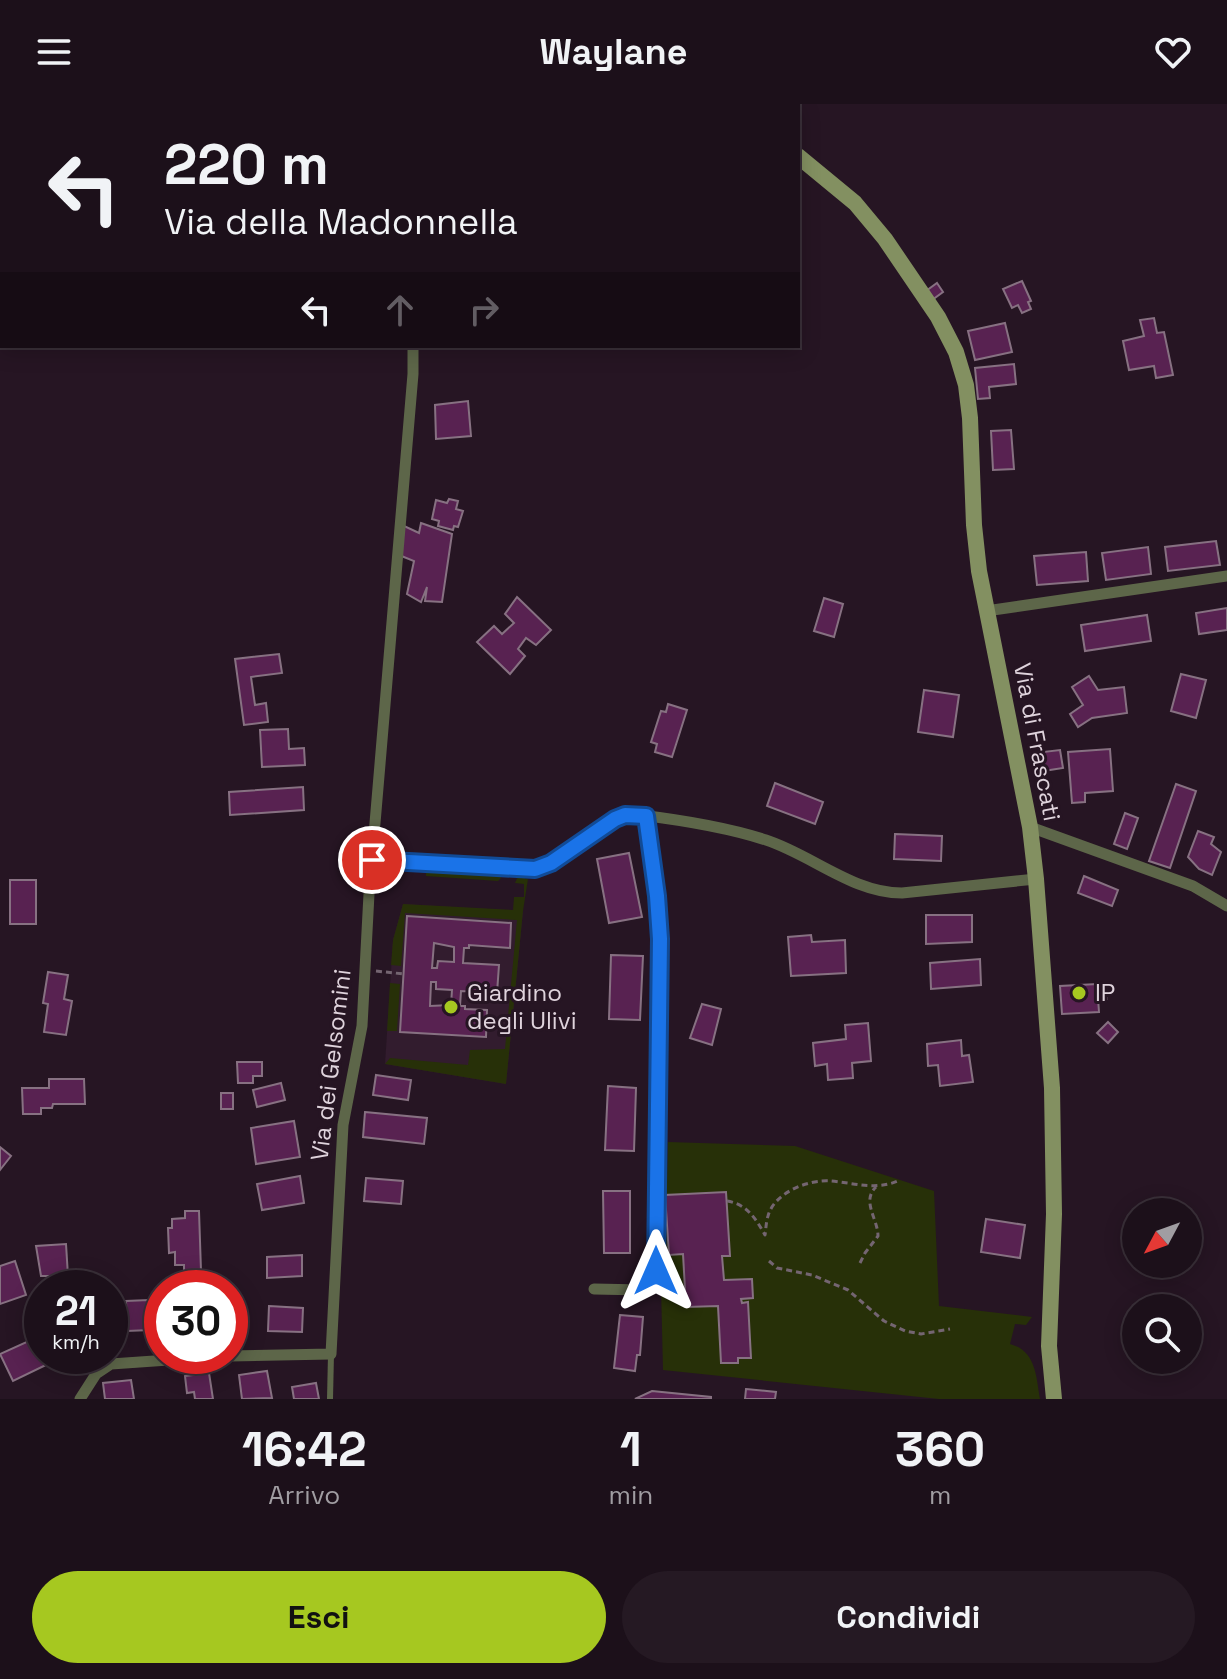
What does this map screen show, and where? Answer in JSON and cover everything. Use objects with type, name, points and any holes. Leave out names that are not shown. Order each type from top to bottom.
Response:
[{"type":"main road","name":"Via di Frascati","points":[[800,158],[845,194],[873,223],[929,302],[956,352],[969,399],[974,525],[986,611],[1030,827],[1036,879],[1052,1088],[1054,1214],[1049,1346],[1054,1399]]},
{"type":"street","name":"Via dei Gelsomini","points":[[331,1354],[343,1125],[362,1026],[372,860],[413,348]]},
{"type":"street","points":[[986,611],[1227,576]]},
{"type":"street","points":[[372,860],[535,869],[551,863],[605,825],[625,815],[646,816],[766,840],[858,883],[883,891],[902,893],[1036,879]]},
{"type":"street","points":[[594,1289],[646,1289],[656,1279],[660,939],[646,816]]},
{"type":"street","points":[[1030,827],[1193,886],[1227,906]]},
{"type":"street","points":[[248,1356],[331,1354]]},
{"type":"street","points":[[80,1399],[96,1374],[111,1364],[144,1362]]},
{"type":"lane","points":[[330,1399],[331,1354]]},
{"type":"path","points":[[380,972],[404,974]]},
{"type":"path","points":[[860,1263],[878,1236],[869,1197],[872,1190],[900,1180]]},
{"type":"path","points":[[727,1201],[739,1203],[757,1220],[765,1235],[768,1214],[776,1201],[792,1190],[810,1183],[829,1181],[880,1186]]},
{"type":"path","points":[[769,1261],[777,1268],[812,1275],[848,1290],[884,1321],[905,1331],[921,1334],[950,1329]]},
{"type":"shaded area","name":"Giardino degli Ulivi","points":[[403,904],[523,911],[506,1084],[385,1064],[393,940]]},
{"type":"green space","points":[[426,870],[499,874],[501,878],[498,881],[426,876]]},
{"type":"green space","points":[[525,875],[528,879],[506,1084],[385,1064],[390,1058],[468,1065],[470,1050],[505,1049],[517,920],[405,913],[401,966],[391,965],[393,940],[403,904],[513,910],[514,897],[524,897],[524,884],[515,883],[518,876]]},
{"type":"green space","points":[[390,983],[400,984],[397,1031],[387,1031]]},
{"type":"green space","points":[[668,1142],[795,1146],[934,1191],[939,1306],[1032,1317],[1026,1325],[1015,1324],[1010,1344],[1019,1347],[1030,1358],[1040,1399],[939,1399],[663,1370],[661,1287],[672,1283],[665,1266]]},
{"type":"building","points":[[1022,281],[1031,301],[1028,302],[1031,309],[1022,313],[1018,305],[1012,308],[1003,289]]},
{"type":"building","points":[[937,283],[943,292],[932,300],[926,291]]},
{"type":"building","points":[[1154,318],[1157,333],[1164,332],[1173,375],[1156,378],[1154,366],[1129,370],[1123,341],[1144,336],[1140,320]]},
{"type":"building","points":[[1005,323],[1012,352],[975,360],[968,331]]},
{"type":"building","points":[[1014,364],[1016,384],[989,387],[990,398],[978,399],[975,368]]},
{"type":"building","points":[[468,401],[471,436],[436,439],[435,405]]},
{"type":"building","points":[[1011,430],[1014,469],[993,470],[991,431]]},
{"type":"building","points":[[449,499],[458,501],[456,509],[463,511],[458,527],[454,526],[453,530],[438,526],[439,521],[432,519],[436,500],[447,503]]},
{"type":"building","points":[[421,523],[452,534],[442,602],[425,601],[427,587],[421,602],[407,594],[414,561],[399,555],[402,525],[419,533]]},
{"type":"building","points":[[1216,541],[1220,565],[1168,571],[1165,547]]},
{"type":"building","points":[[1148,547],[1151,574],[1106,580],[1102,553]]},
{"type":"building","points":[[1086,552],[1088,581],[1037,585],[1034,556]]},
{"type":"building","points":[[517,597],[551,630],[536,645],[526,638],[518,649],[525,656],[510,674],[477,642],[494,626],[502,634],[514,623],[505,614]]},
{"type":"building","points":[[824,598],[843,604],[834,637],[814,631]]},
{"type":"building","points":[[1227,608],[1227,630],[1199,634],[1196,613]]},
{"type":"building","points":[[1147,615],[1151,641],[1085,651],[1081,625]]},
{"type":"building","points":[[279,654],[282,673],[251,677],[255,705],[266,703],[268,722],[244,725],[235,659]]},
{"type":"building","points":[[1181,674],[1206,680],[1196,718],[1171,711]]},
{"type":"building","points":[[1089,676],[1098,690],[1124,687],[1127,713],[1092,718],[1078,727],[1070,714],[1083,705],[1072,687]]},
{"type":"building","points":[[924,690],[959,695],[953,737],[918,732]]},
{"type":"building","points":[[668,704],[687,710],[672,757],[655,752],[657,744],[651,742],[661,711],[666,712]]},
{"type":"building","points":[[288,729],[289,749],[304,748],[305,765],[262,767],[260,730]]},
{"type":"building","points":[[1110,749],[1113,791],[1085,793],[1085,802],[1072,803],[1068,752]]},
{"type":"building","points":[[1060,750],[1063,768],[1037,772],[1034,753]]},
{"type":"building","points":[[775,783],[823,802],[815,824],[767,806]]},
{"type":"building","points":[[1176,784],[1196,791],[1170,868],[1149,861]]},
{"type":"building","points":[[303,787],[304,810],[230,815],[229,792]]},
{"type":"building","points":[[1125,813],[1138,818],[1127,849],[1114,844]]},
{"type":"building","points":[[1198,831],[1214,837],[1211,844],[1221,852],[1212,875],[1199,869],[1188,857]]},
{"type":"building","points":[[895,834],[942,836],[941,861],[894,859]]},
{"type":"building","points":[[629,853],[642,917],[609,923],[597,859]]},
{"type":"building","points":[[1084,876],[1118,890],[1112,906],[1078,893]]},
{"type":"building","points":[[10,880],[36,880],[36,924],[10,924]]},
{"type":"building","points":[[926,915],[972,915],[972,942],[926,944]]},
{"type":"building","points":[[407,916],[511,923],[510,948],[469,945],[469,948],[464,948],[463,963],[499,965],[497,993],[461,991],[460,1006],[487,1010],[486,1037],[400,1032]],"holes":[[[434,943],[454,947],[454,962],[438,961],[437,968],[432,968]],[[431,982],[436,982],[436,989],[452,990],[451,1005],[430,1006]]]},
{"type":"building","points":[[811,935],[812,942],[845,940],[846,973],[791,976],[788,937]]},
{"type":"building","points":[[611,955],[643,956],[640,1020],[609,1019]]},
{"type":"building","points":[[980,959],[981,985],[931,989],[930,963]]},
{"type":"building","points":[[48,972],[68,975],[64,999],[72,1001],[66,1035],[44,1032],[48,1004],[43,1003]]},
{"type":"building","points":[[1106,983],[1107,999],[1098,1000],[1097,984]]},
{"type":"building","name":"IP","points":[[1097,984],[1099,1012],[1062,1014],[1060,986]]},
{"type":"building","points":[[702,1004],[721,1009],[712,1045],[690,1038]]},
{"type":"building","points":[[1108,1022],[1118,1032],[1108,1043],[1097,1033]]},
{"type":"building","points":[[868,1023],[871,1061],[852,1063],[853,1078],[828,1080],[827,1064],[815,1066],[813,1043],[846,1039],[845,1025]]},
{"type":"building","points":[[961,1040],[962,1056],[969,1055],[973,1082],[940,1086],[938,1065],[928,1066],[927,1044]]},
{"type":"building","points":[[237,1062],[262,1062],[262,1076],[253,1076],[253,1083],[238,1083]]},
{"type":"building","points":[[376,1075],[411,1080],[408,1100],[373,1095]]},
{"type":"building","points":[[49,1079],[84,1079],[85,1104],[53,1104],[52,1108],[41,1108],[41,1114],[23,1114],[22,1088],[49,1088]]},
{"type":"building","points":[[281,1083],[285,1100],[257,1107],[253,1090]]},
{"type":"building","points":[[608,1086],[636,1088],[634,1151],[605,1150]]},
{"type":"building","points":[[221,1093],[233,1093],[233,1109],[221,1109]]},
{"type":"building","points":[[365,1112],[427,1118],[424,1144],[363,1137]]},
{"type":"building","points":[[294,1121],[300,1157],[256,1164],[251,1128]]},
{"type":"building","points":[[0,1147],[11,1156],[0,1170]]},
{"type":"building","points":[[300,1176],[304,1203],[262,1210],[257,1184]]},
{"type":"building","points":[[366,1178],[403,1181],[401,1204],[364,1201]]},
{"type":"building","points":[[603,1191],[630,1191],[630,1253],[604,1253]]},
{"type":"building","points":[[726,1192],[730,1256],[722,1256],[724,1280],[752,1279],[753,1298],[741,1299],[742,1303],[748,1302],[751,1358],[738,1358],[738,1363],[721,1363],[718,1306],[686,1307],[683,1254],[669,1255],[665,1195]]},
{"type":"building","points":[[185,1211],[199,1211],[201,1270],[184,1270],[184,1265],[175,1265],[175,1252],[169,1253],[168,1228],[172,1228],[172,1219],[185,1218]]},
{"type":"building","points":[[986,1219],[1025,1225],[1020,1258],[981,1252]]},
{"type":"building","points":[[66,1244],[68,1270],[40,1270],[36,1246]]},
{"type":"building","points":[[302,1255],[302,1276],[267,1278],[267,1257]]},
{"type":"building","points":[[15,1261],[24,1296],[0,1304],[0,1266]]},
{"type":"building","points":[[144,1300],[144,1330],[128,1331],[128,1301]]},
{"type":"building","points":[[269,1306],[303,1308],[302,1332],[268,1331]]},
{"type":"building","points":[[620,1315],[643,1317],[640,1355],[637,1355],[635,1371],[614,1368]]},
{"type":"building","points":[[24,1343],[24,1374],[27,1374],[13,1381],[0,1354]]},
{"type":"building","points":[[267,1371],[272,1398],[242,1399],[239,1375]]},
{"type":"building","points":[[209,1374],[213,1399],[195,1399],[194,1392],[187,1393],[185,1376]]},
{"type":"building","points":[[131,1380],[134,1399],[105,1399],[103,1383]]},
{"type":"building","points":[[316,1383],[319,1399],[294,1399],[292,1387]]},
{"type":"building","points":[[746,1389],[776,1392],[775,1399],[745,1399]]},
{"type":"building","points":[[652,1391],[711,1397],[711,1399],[635,1399]]},
{"type":"place","name":"IP","points":[[1079,993]]},
{"type":"place","name":"Giardino degli Ulivi","points":[[451,1007]]},
{"type":"route","points":[[372,860],[535,869],[551,863],[615,819],[625,815],[646,816],[660,939],[656,1271]]}]
